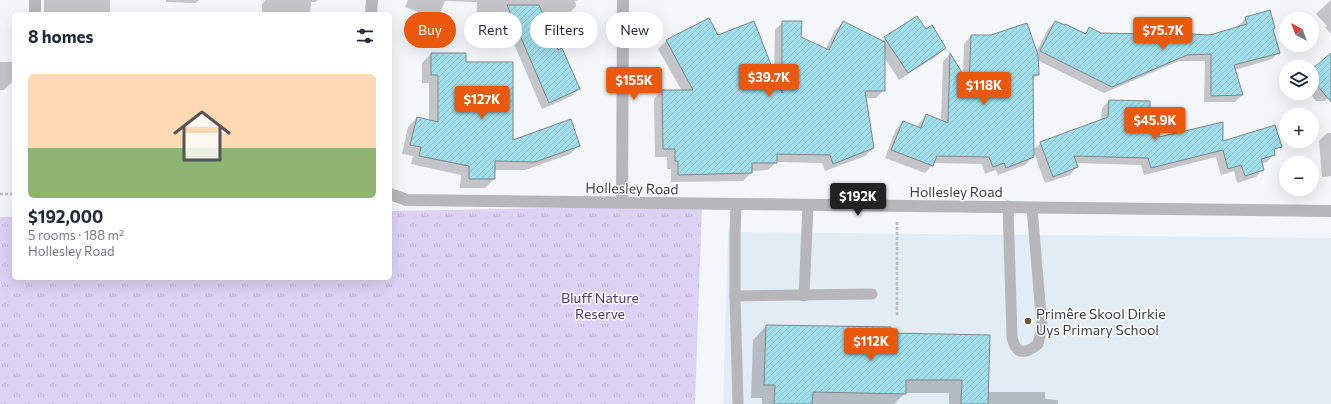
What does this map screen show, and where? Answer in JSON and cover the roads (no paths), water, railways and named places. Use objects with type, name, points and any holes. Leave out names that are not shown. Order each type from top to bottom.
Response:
[{"type":"street","points":[[35,0],[35,12]]},
{"type":"street","points":[[372,0],[372,12]]},
{"type":"street","points":[[622,202],[623,0]]},
{"type":"street","name":"Hollesley Road","points":[[392,195],[407,200],[1331,211]]},
{"type":"lane","points":[[736,204],[735,296],[738,404]]},
{"type":"lane","points":[[804,296],[808,205]]},
{"type":"lane","points":[[1008,206],[1012,338],[1016,348],[1019,351],[1024,352],[1030,350],[1038,344],[1042,327],[1032,208]]},
{"type":"lane","points":[[735,296],[872,294]]},
{"type":"place","name":"Primêre Skool Dirkie Uys Primary School","points":[[1028,321]]},
{"type":"park label","name":"Bluff Nature Reserve","points":[[600,306]]}]
